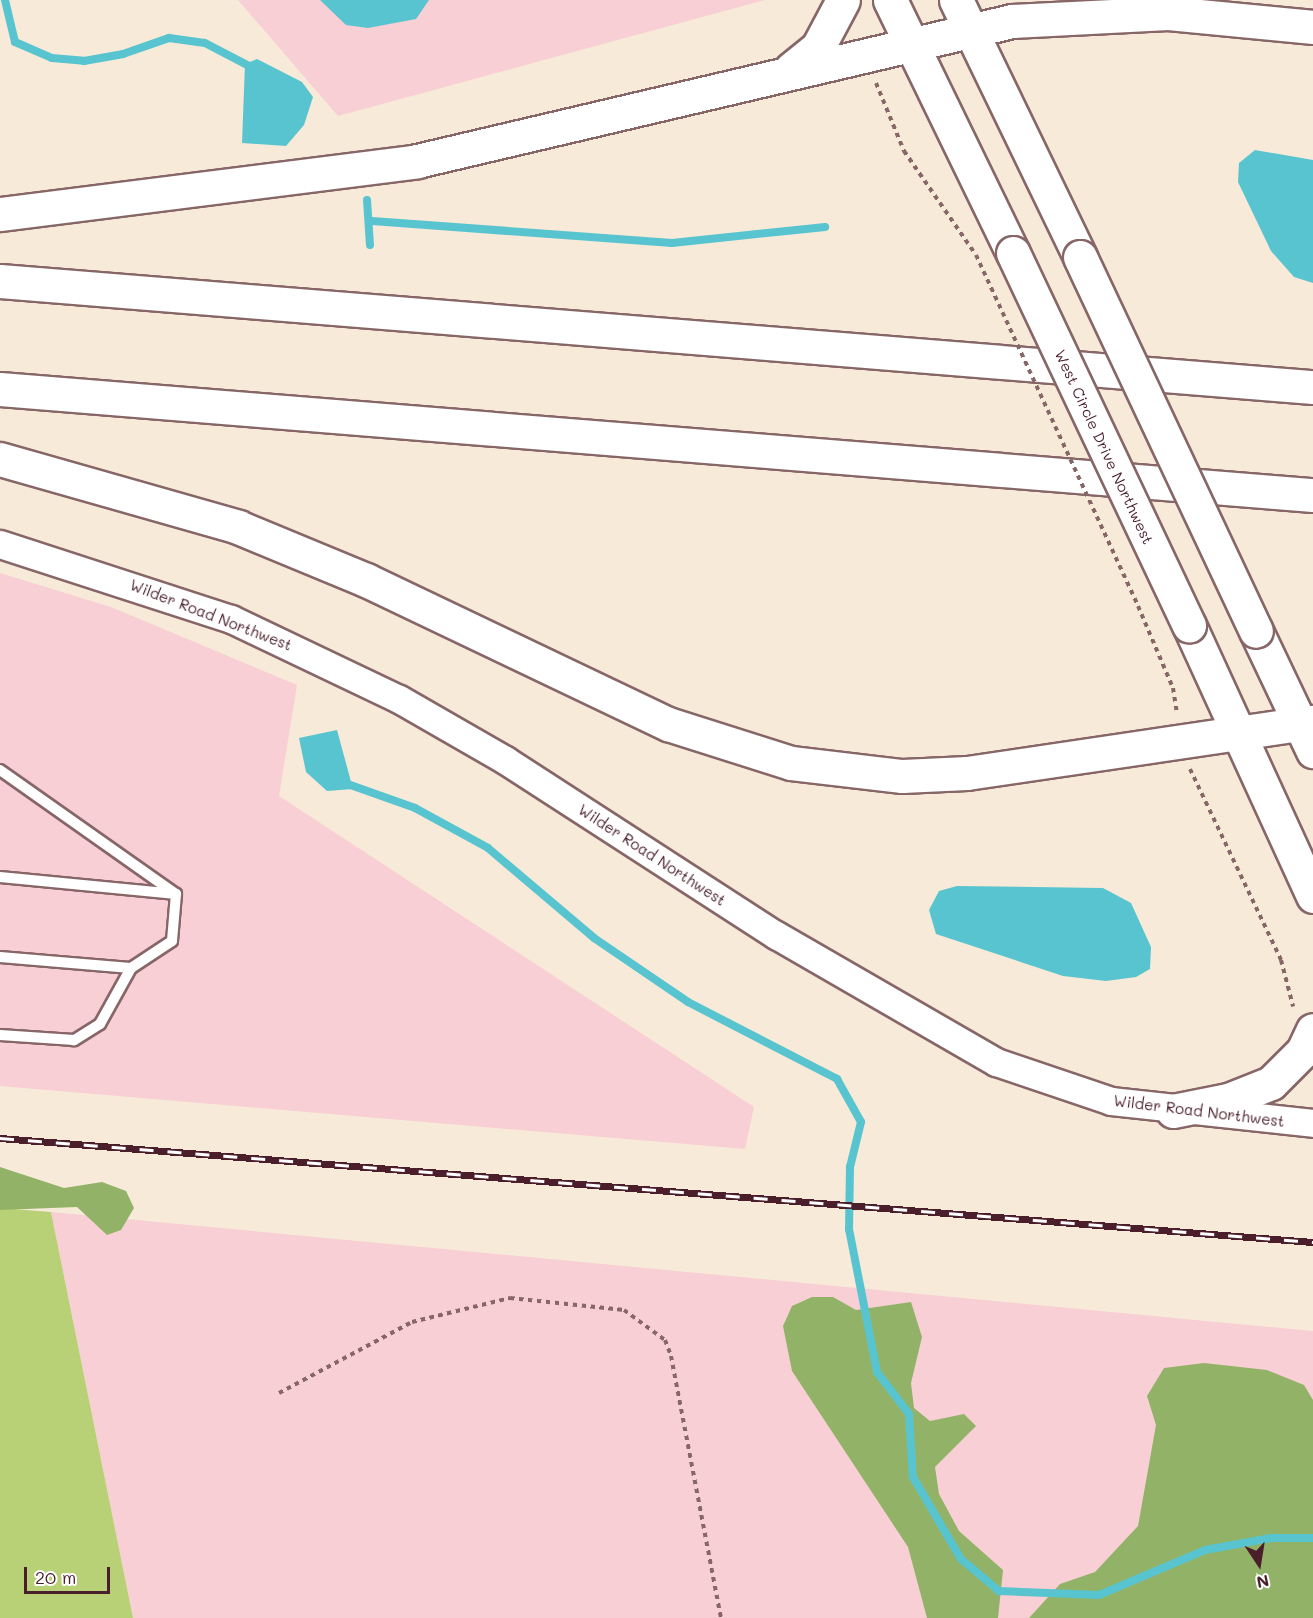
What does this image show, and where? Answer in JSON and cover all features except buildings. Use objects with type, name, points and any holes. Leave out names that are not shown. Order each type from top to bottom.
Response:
[{"type":"main road","points":[[783,74],[818,47],[843,0]]},
{"type":"main road","name":"West Circle Drive Northwest","points":[[890,0],[1189,625],[1313,896]]},
{"type":"main road","points":[[0,214],[417,160],[783,74],[908,41],[963,14],[1042,18],[1157,13],[1313,27]]},
{"type":"main road","points":[[0,459],[238,527],[366,580],[668,724],[791,763],[869,774],[945,775],[1236,730],[1308,732],[1256,631],[963,14]]},
{"type":"main road","points":[[0,281],[1313,387]]},
{"type":"main road","points":[[0,389],[1313,495]]},
{"type":"main road","points":[[1173,1111],[1228,1100],[1271,1083],[1303,1051],[1303,1019]]},
{"type":"street","name":"Wilder Road Northwest","points":[[0,544],[177,599],[304,652],[506,760],[776,934],[996,1062],[1090,1095],[1173,1111],[1313,1123]]},
{"type":"lane","points":[[0,770],[176,894]]},
{"type":"lane","points":[[0,877],[176,894]]},
{"type":"lane","points":[[0,1035],[74,1040],[100,1024],[131,968],[172,941],[176,894]]},
{"type":"lane","points":[[0,957],[131,968]]},
{"type":"path","points":[[867,51],[904,151],[976,255],[1138,606],[1173,688],[1182,739],[1192,776],[1281,960],[1303,1019]]},
{"type":"path","points":[[279,1393],[412,1322],[510,1298],[624,1310],[665,1340],[671,1356],[721,1618]]},
{"type":"shaded area","points":[[238,0],[765,0],[338,116]]},
{"type":"shaded area","points":[[0,573],[111,607],[297,685],[279,796],[754,1107],[745,1149],[0,1086]]},
{"type":"shaded area","points":[[51,1212],[1313,1331],[1313,1618],[133,1618]]},
{"type":"green space","points":[[0,1167],[64,1188],[102,1182],[126,1191],[134,1208],[121,1230],[107,1235],[77,1207],[0,1210]]},
{"type":"green space","points":[[0,1208],[51,1212],[133,1618],[0,1618]]},
{"type":"green space","points":[[812,1297],[833,1297],[856,1310],[911,1302],[922,1337],[911,1383],[914,1408],[930,1421],[964,1414],[976,1426],[935,1467],[939,1494],[959,1531],[1003,1570],[998,1618],[927,1618],[908,1547],[792,1371],[783,1326],[792,1306]]},
{"type":"green space","points":[[1204,1363],[1267,1370],[1304,1385],[1313,1400],[1313,1618],[1029,1618],[1060,1584],[1095,1572],[1138,1526],[1156,1425],[1147,1396],[1164,1368]]},
{"type":"water","points":[[320,0],[429,0],[416,19],[368,28],[346,25]]},
{"type":"water","points":[[257,59],[302,82],[313,97],[304,125],[286,146],[242,143],[245,64]]},
{"type":"water","points":[[1255,150],[1313,160],[1313,283],[1294,277],[1271,251],[1238,182],[1239,163]]},
{"type":"water","points":[[337,730],[353,789],[327,791],[306,772],[299,738]]},
{"type":"water","points":[[957,886],[1103,888],[1131,903],[1151,947],[1150,969],[1136,977],[1106,981],[1063,976],[936,934],[929,910],[939,891]]},
{"type":"waterway","points":[[5,0],[15,42],[52,58],[84,61],[123,54],[169,38],[205,43],[255,69]]},
{"type":"waterway","points":[[367,200],[370,245]]},
{"type":"waterway","points":[[372,221],[672,243],[825,227]]},
{"type":"waterway","points":[[342,782],[415,808],[488,848],[594,938],[688,1002],[837,1079],[861,1122],[850,1167],[849,1229],[877,1372],[909,1414],[913,1477],[961,1559],[999,1591],[1099,1595],[1205,1550],[1271,1538],[1313,1538]]},
{"type":"railway","points":[[0,1138],[1313,1242]]}]
